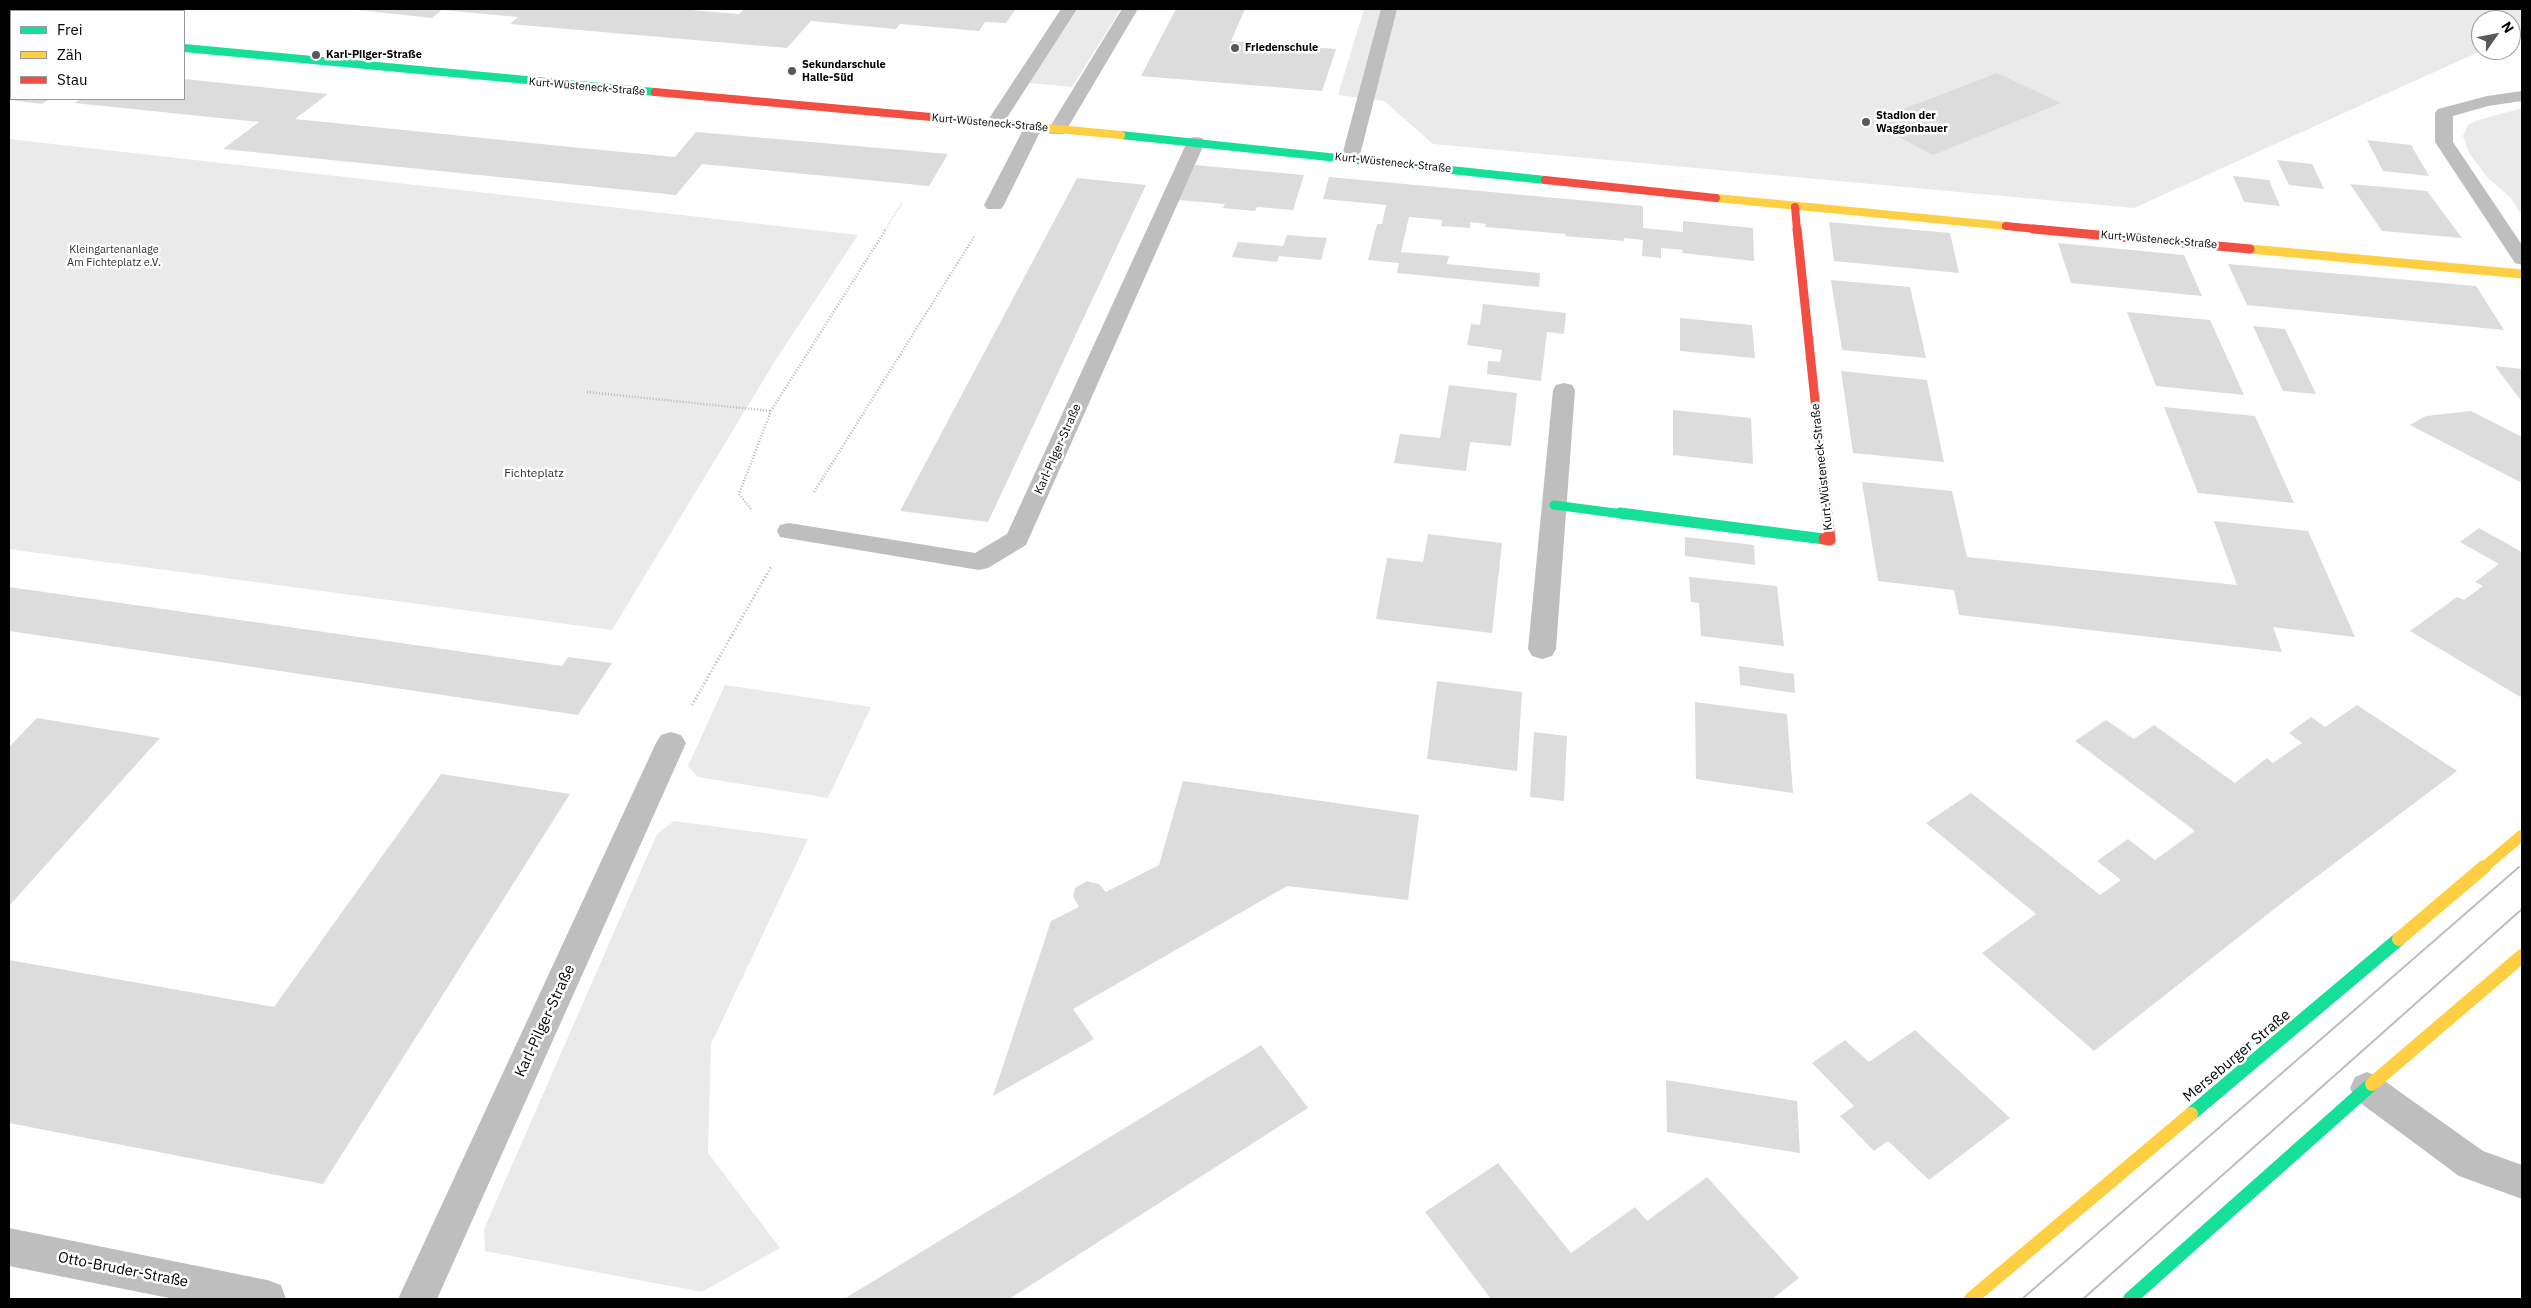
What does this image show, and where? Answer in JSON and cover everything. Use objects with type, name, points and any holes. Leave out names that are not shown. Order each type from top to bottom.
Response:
[{"type":"street","points":[[994,124],[1068,9]]},
{"type":"street","points":[[1057,130],[1130,9]]},
{"type":"street","name":"Kurt-Wüsteneck-Straße","points":[[185,48],[1196,142],[1795,207],[2522,274]]},
{"type":"street","points":[[994,204],[1033,128]]},
{"type":"street","name":"Kurt-Wüsteneck-Straße","points":[[1554,505],[1830,540],[1795,207]]},
{"type":"street","points":[[1542,649],[1564,390]]},
{"type":"street","name":"Karl-Pilger-Straße","points":[[417,1299],[671,743]]},
{"type":"street","name":"Merseburger Straße","points":[[1971,1299],[2522,835]]},
{"type":"street","points":[[2130,1299],[2367,1088],[2522,956]]},
{"type":"street","points":[[2367,1088],[2472,1164],[2522,1182]]},
{"type":"street","name":"Otto-Bruder-Straße","points":[[9,1247],[267,1299]]},
{"type":"lane","points":[[1350,159],[1389,9]]},
{"type":"lane","points":[[2522,96],[2487,101],[2444,113],[2444,142],[2522,259]]},
{"type":"lane","name":"Karl-Pilger-Straße","points":[[789,531],[980,562],[1017,540],[1196,142]]},
{"type":"path","points":[[751,509],[739,494],[771,411],[902,203]]},
{"type":"path","points":[[586,392],[771,411]]},
{"type":"green space","points":[[9,9],[163,9],[10,10],[9,20]]},
{"type":"green space","points":[[1076,9],[1121,9],[1072,87],[1029,83]]},
{"type":"green space","name":"Stadion der Waggonbauer","points":[[1364,9],[2522,9],[2521,32],[2521,10],[2471,10],[2471,55],[2134,208],[1433,144],[1384,101],[1338,95]]},
{"type":"green space","points":[[2522,108],[2522,216],[2511,198],[2487,177],[2469,153],[2463,136],[2468,125],[2475,121]]},
{"type":"green space","points":[[9,139],[858,235],[775,361],[612,630],[9,549]]},
{"type":"green space","points":[[725,685],[871,707],[828,798],[698,777],[688,766]]},
{"type":"green space","points":[[674,821],[808,839],[711,1044],[708,1153],[780,1248],[702,1292],[485,1251],[484,1229],[657,834]]},
{"type":"building","points":[[348,9],[678,9],[739,14],[744,9],[1016,9],[1006,23],[985,22],[979,31],[900,24],[896,29],[811,21],[787,48],[510,24],[518,17],[442,10],[432,18]]},
{"type":"building","points":[[1176,9],[1245,9],[1231,41],[1336,49],[1322,91],[1141,76]]},
{"type":"building","points":[[10,62],[10,100],[48,100],[42,104],[9,100]]},
{"type":"building","points":[[1997,73],[2061,103],[1933,155],[1870,122]]},
{"type":"building","points":[[185,79],[328,94],[295,119],[581,148],[675,157],[696,132],[948,154],[929,186],[702,164],[676,195],[223,149],[259,122],[74,103],[79,100],[185,100]]},
{"type":"building","points":[[2367,140],[2411,145],[2429,176],[2383,171]]},
{"type":"building","points":[[2277,160],[2312,164],[2324,189],[2289,185]]},
{"type":"building","points":[[1195,165],[1304,175],[1293,210],[1257,207],[1255,211],[1223,208],[1225,204],[1179,200]]},
{"type":"building","points":[[2233,176],[2269,180],[2280,206],[2244,202]]},
{"type":"building","points":[[1329,177],[1643,206],[1643,228],[1683,232],[1683,221],[1753,228],[1754,261],[1682,253],[1683,250],[1661,248],[1661,258],[1642,256],[1643,240],[1624,238],[1624,241],[1565,236],[1566,234],[1485,227],[1486,224],[1470,222],[1470,228],[1441,226],[1442,220],[1409,217],[1401,252],[1449,256],[1447,264],[1540,273],[1539,287],[1397,273],[1399,263],[1368,260],[1377,224],[1382,224],[1386,205],[1323,199]]},
{"type":"building","points":[[1077,178],[1146,185],[988,522],[900,511]]},
{"type":"building","points":[[2350,184],[2427,191],[2462,238],[2382,231]]},
{"type":"building","points":[[1829,222],[1950,233],[1959,273],[1834,261]]},
{"type":"building","points":[[1287,235],[1327,238],[1321,260],[1279,256],[1277,262],[1232,257],[1238,242],[1283,246]]},
{"type":"building","points":[[2058,243],[2184,255],[2202,296],[2071,283]]},
{"type":"building","points":[[2228,264],[2476,286],[2504,330],[2247,305]]},
{"type":"building","points":[[1831,280],[1910,287],[1926,358],[1842,350]]},
{"type":"building","points":[[1483,304],[1566,313],[1564,334],[1547,332],[1541,381],[1487,374],[1488,361],[1500,362],[1502,350],[1467,345],[1471,324],[1480,325]]},
{"type":"building","points":[[2127,312],[2210,320],[2244,395],[2156,386]]},
{"type":"building","points":[[1680,318],[1752,325],[1755,358],[1680,351]]},
{"type":"building","points":[[2253,326],[2285,329],[2316,394],[2283,391]]},
{"type":"building","points":[[2495,366],[2522,369],[2522,402]]},
{"type":"building","points":[[1841,371],[1927,380],[1944,462],[1853,453]]},
{"type":"building","points":[[1449,385],[1517,393],[1511,446],[1470,442],[1466,471],[1394,463],[1400,434],[1440,438]]},
{"type":"building","points":[[2164,407],[2255,416],[2294,503],[2198,493]]},
{"type":"building","points":[[1673,410],[1751,418],[1753,464],[1673,455]]},
{"type":"building","points":[[2471,411],[2522,437],[2522,483],[2410,425],[2426,416]]},
{"type":"building","points":[[1862,482],[1952,491],[1967,557],[2237,585],[2214,521],[2308,531],[2355,637],[2273,627],[2282,652],[1959,615],[1954,590],[1878,581]]},
{"type":"building","points":[[2479,528],[2522,552],[2522,698],[2410,631],[2457,597],[2464,600],[2483,586],[2475,582],[2499,564],[2460,542]]},
{"type":"building","points":[[1428,534],[1502,543],[1492,633],[1376,619],[1387,558],[1423,562]]},
{"type":"building","points":[[1685,537],[1754,545],[1755,565],[1685,556]]},
{"type":"building","points":[[1689,577],[1777,586],[1784,646],[1701,636],[1699,603],[1691,602]]},
{"type":"building","points":[[9,587],[562,666],[568,657],[612,663],[578,715],[9,631]]},
{"type":"building","points":[[1739,666],[1794,674],[1795,693],[1740,685]]},
{"type":"building","points":[[1437,681],[1522,692],[1517,771],[1427,759]]},
{"type":"building","points":[[1695,702],[1787,714],[1793,793],[1696,779]]},
{"type":"building","points":[[2357,705],[2457,771],[2287,899],[2094,1051],[1982,953],[2036,914],[1926,823],[1971,793],[2100,895],[2121,880],[2097,861],[2128,839],[2155,860],[2195,831],[2075,741],[2106,720],[2134,739],[2154,725],[2235,783],[2267,758],[2273,763],[2302,743],[2289,733],[2311,717],[2325,727]]},
{"type":"building","points":[[37,718],[160,738],[9,906],[9,747]]},
{"type":"building","points":[[1534,732],[1567,736],[1564,801],[1530,797]]},
{"type":"building","points":[[441,774],[570,794],[323,1184],[9,1123],[9,960],[274,1007]]},
{"type":"building","points":[[1183,781],[1419,815],[1408,900],[1287,886],[1073,1009],[1094,1039],[993,1096],[1051,921],[1079,907],[1073,897],[1075,888],[1087,881],[1099,884],[1106,892],[1159,865]]},
{"type":"building","points":[[1915,1030],[2010,1118],[1929,1180],[1888,1141],[1874,1151],[1840,1116],[1854,1106],[1812,1063],[1845,1040],[1869,1062]]},
{"type":"building","points":[[1261,1045],[1308,1108],[1009,1299],[844,1299]]},
{"type":"building","points":[[1666,1080],[1797,1101],[1800,1153],[1667,1132]]},
{"type":"building","points":[[1498,1163],[1571,1253],[1635,1207],[1647,1221],[1707,1177],[1799,1278],[1772,1299],[1491,1299],[1425,1212]]},
{"type":"tram line","points":[[2518,869],[2522,865]]},
{"type":"tram line","points":[[2022,1299],[2519,867]]},
{"type":"tram line","points":[[2083,1299],[2522,909]]},
{"type":"traffic: fast","points":[[185,48],[655,92]]},
{"type":"traffic: fast","points":[[1121,135],[1545,180]]},
{"type":"traffic: fast","points":[[1554,505],[1824,539]]},
{"type":"traffic: fast","points":[[2191,1114],[2399,939]]},
{"type":"traffic: fast","points":[[2130,1299],[2372,1084]]},
{"type":"traffic: slow","points":[[931,117],[1121,135]]},
{"type":"traffic: slow","points":[[1716,198],[2006,226]]},
{"type":"traffic: slow","points":[[2250,249],[2522,274]]},
{"type":"traffic: slow","points":[[2399,939],[2522,835]]},
{"type":"traffic: slow","points":[[2372,1084],[2522,956]]},
{"type":"traffic: slow","points":[[1971,1299],[2191,1114]]},
{"type":"traffic: jam","points":[[655,92],[931,117]]},
{"type":"traffic: jam","points":[[1545,180],[1716,198]]},
{"type":"traffic: jam","points":[[1795,207],[1830,540],[1824,539]]},
{"type":"traffic: jam","points":[[2006,226],[2250,249]]},
{"type":"place","name":"Friedenschule","points":[[1235,48]]},
{"type":"place","name":"Karl-Pilger-Straße","points":[[316,55]]},
{"type":"place","name":"Sekundarschule Halle-Süd","points":[[792,71]]},
{"type":"place","name":"Stadion der Waggonbauer","points":[[1866,122]]},
{"type":"park label","name":"Kleingartenanlage Am Fichteplatz e.V.","points":[[114,256]]},
{"type":"park label","name":"Fichteplatz","points":[[534,474]]}]
